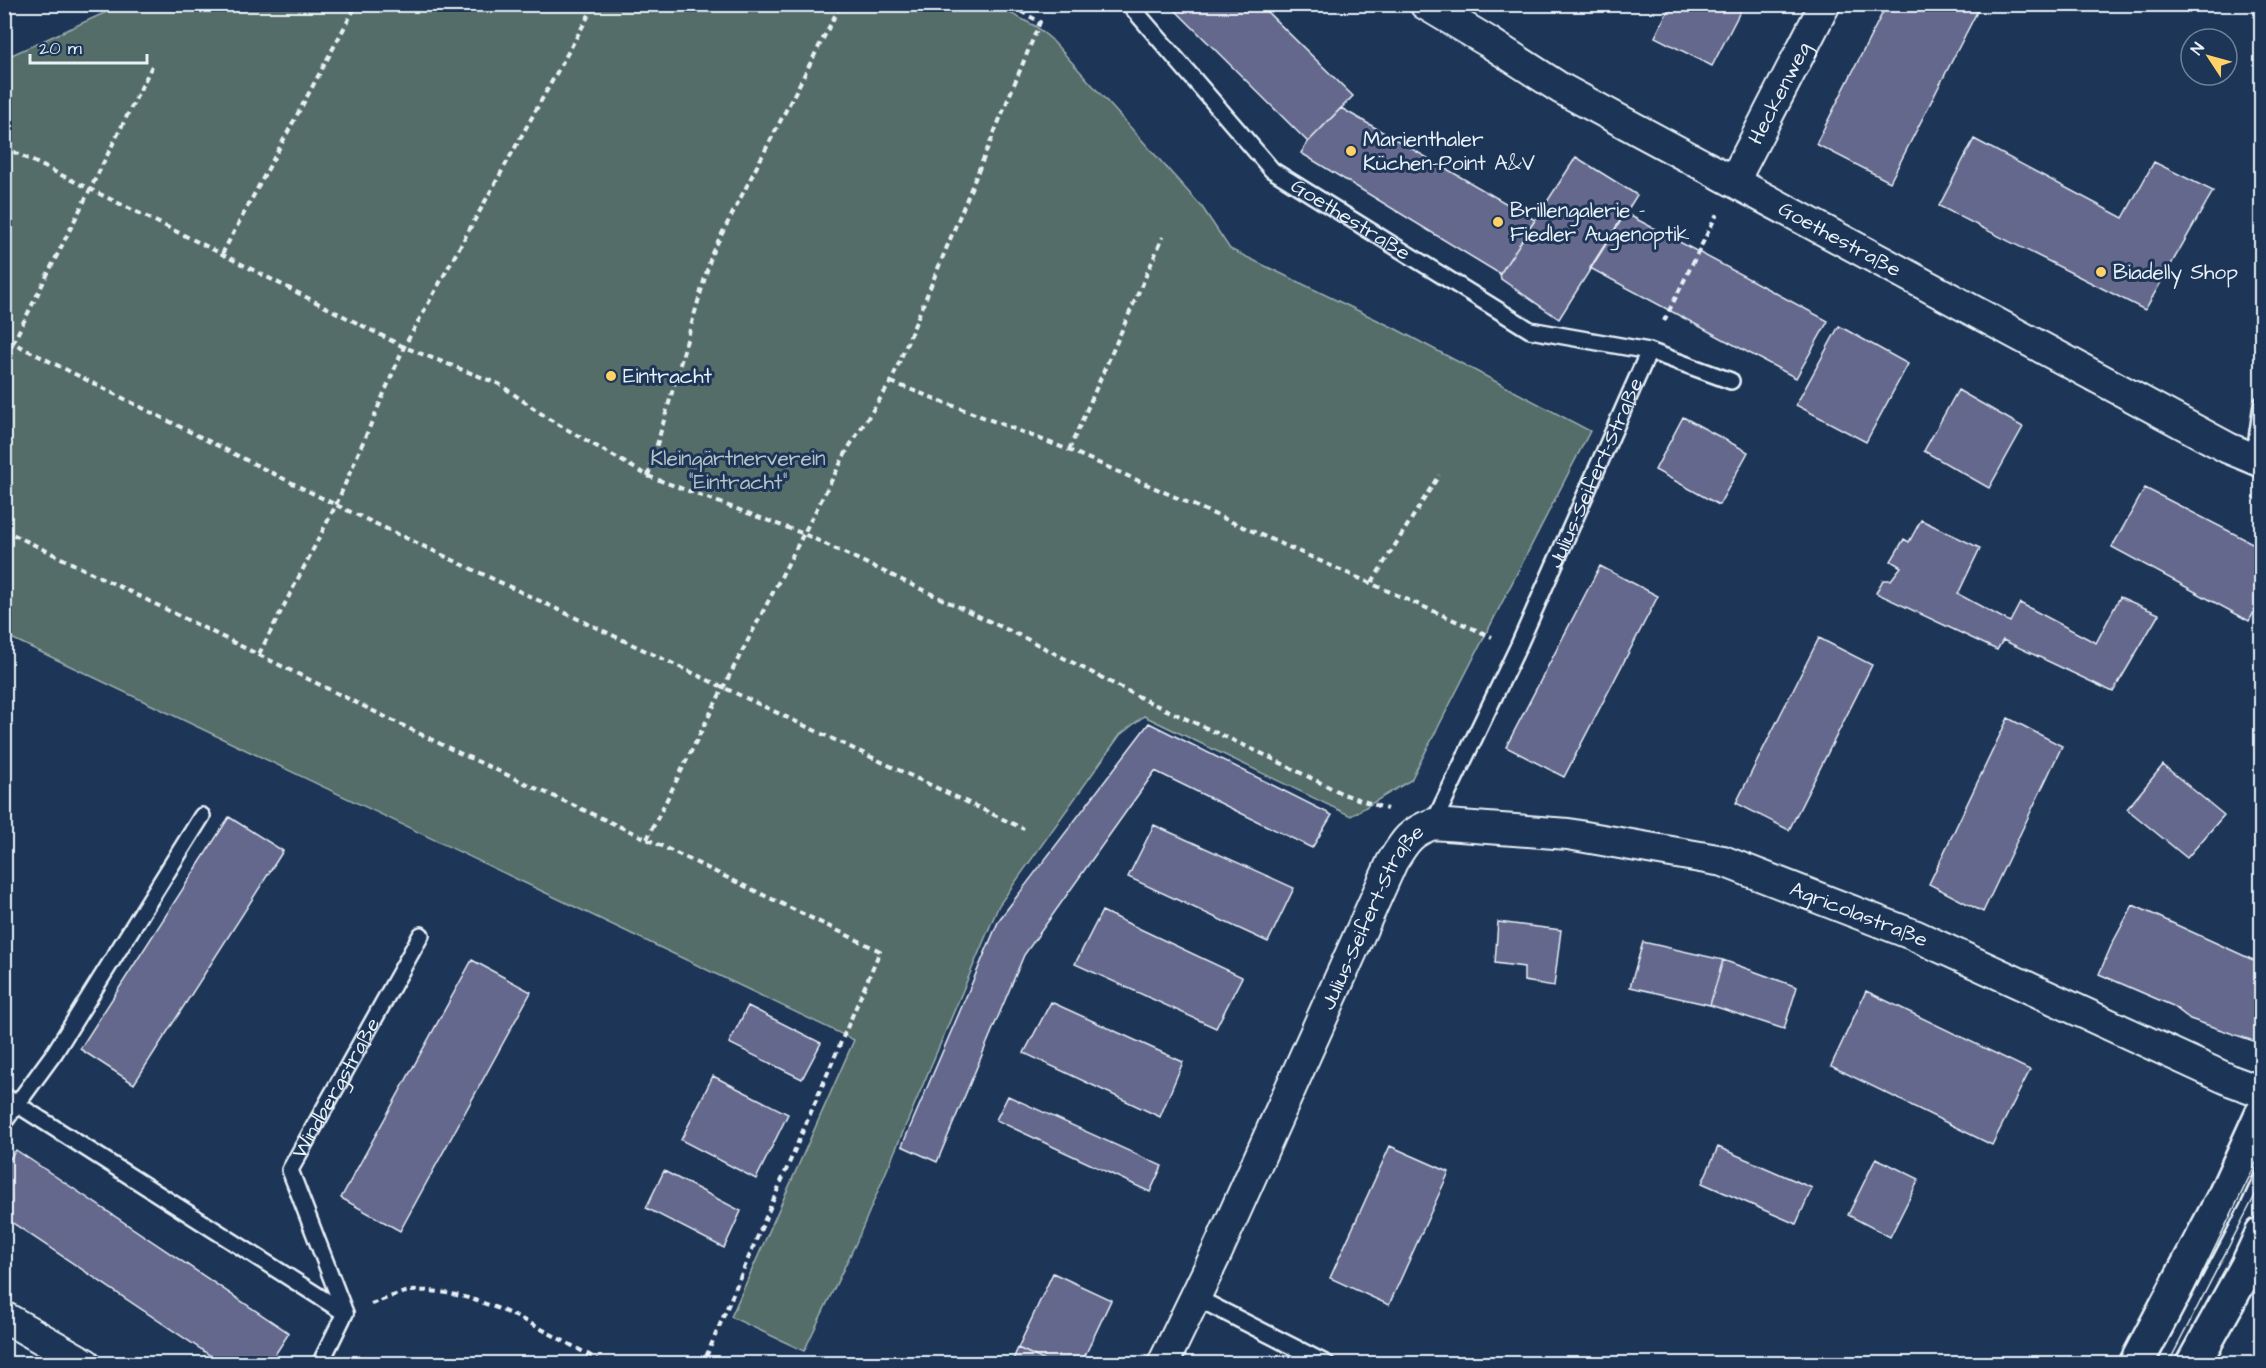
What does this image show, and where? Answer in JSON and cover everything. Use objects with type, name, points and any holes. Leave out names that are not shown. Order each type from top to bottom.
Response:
[{"type":"main road","points":[[2136,1364],[2225,1195],[2262,1114]]},
{"type":"main road","points":[[2193,1364],[2247,1267],[2262,1234]]},
{"type":"street","name":"Goethestraße","points":[[1425,4],[1560,88],[2228,448],[2258,460]]},
{"type":"street","name":"Heckenweg","points":[[1734,181],[1825,4]]},
{"type":"street","name":"Agricolastraße","points":[[1433,824],[1568,834],[1723,861],[1914,935],[2221,1076],[2262,1092]]},
{"type":"street","name":"Julius-Seifert-Straße","points":[[1163,1364],[1196,1298],[1392,862],[1406,840],[1416,830],[1433,824]]},
{"type":"street","points":[[4,1317],[86,1364]]},
{"type":"lane","name":"Goethestraße","points":[[1129,4],[1272,170],[1530,330],[1649,351],[1731,381]]},
{"type":"lane","name":"Julius-Seifert-Straße","points":[[1433,824],[1518,647],[1649,351]]},
{"type":"lane","points":[[2258,460],[2262,404]]},
{"type":"lane","points":[[4,1122],[11,1100],[55,1052],[202,816]]},
{"type":"lane","name":"Windbergstraße","points":[[345,1313],[290,1170],[421,935]]},
{"type":"lane","points":[[11,1100],[345,1313],[320,1364]]},
{"type":"lane","points":[[1196,1298],[1327,1364]]},
{"type":"path","points":[[222,254],[357,4]]},
{"type":"path","points":[[259,654],[336,505],[404,347],[595,4]]},
{"type":"path","points":[[648,476],[712,253],[841,4]]},
{"type":"path","points":[[647,839],[849,447],[891,382],[1040,22],[1007,4]]},
{"type":"path","points":[[4,360],[152,66]]},
{"type":"path","points":[[4,147],[404,347],[499,384],[549,419],[648,476],[804,534],[1025,638],[1145,700],[1343,794],[1433,824]]},
{"type":"path","points":[[1664,321],[1734,181]]},
{"type":"path","points":[[1069,450],[1163,237]]},
{"type":"path","points":[[4,339],[336,505],[1024,829]]},
{"type":"path","points":[[891,382],[1069,450],[1518,647]]},
{"type":"path","points":[[1372,582],[1439,475]]},
{"type":"path","points":[[4,530],[455,751],[647,839],[879,951],[703,1364]]},
{"type":"path","points":[[345,1313],[409,1291],[449,1293],[496,1308],[606,1364]]},
{"type":"green space","name":"Kleingärtnerverein \"Eintracht\"","points":[[124,4],[995,5],[1035,26],[1051,39],[1202,207],[1230,249],[1394,328],[1590,431],[1411,780],[1351,816],[1144,716],[1120,735],[999,905],[856,1243],[804,1351],[731,1317],[854,1040],[5,635],[5,58]]},
{"type":"building","points":[[1169,4],[1259,4],[1353,96],[1308,142]]},
{"type":"building","points":[[1671,4],[1744,4],[1712,66],[1655,37]]},
{"type":"building","points":[[1887,4],[1981,4],[1890,182],[1816,144]]},
{"type":"building","points":[[1341,108],[1535,220],[1500,274],[1301,153],[1308,142]]},
{"type":"building","points":[[1974,139],[2123,218],[2154,162],[2213,191],[2145,310],[1939,206]]},
{"type":"building","points":[[1576,157],[1637,195],[1559,319],[1501,279],[1500,274]]},
{"type":"building","points":[[1625,213],[1828,321],[1796,378],[1590,268]]},
{"type":"building","points":[[1839,326],[1908,364],[1866,442],[1796,405]]},
{"type":"building","points":[[1958,390],[2023,427],[1989,488],[1924,451]]},
{"type":"building","points":[[1683,417],[1748,452],[1719,505],[1655,470]]},
{"type":"building","points":[[2145,488],[2262,548],[2262,598],[2249,621],[2112,547]]},
{"type":"building","points":[[1921,520],[1980,548],[1958,594],[2010,622],[2020,603],[2096,643],[2120,597],[2159,614],[2113,692],[2003,640],[1997,650],[1876,593],[1883,580],[1891,580],[1901,567],[1891,561],[1904,539],[1909,542]]},
{"type":"building","points":[[1600,566],[1658,596],[1564,777],[1506,747]]},
{"type":"building","points":[[1819,638],[1872,665],[1789,830],[1736,803]]},
{"type":"building","points":[[2008,718],[2062,746],[1983,912],[1929,884]]},
{"type":"building","points":[[1149,723],[1332,815],[1312,848],[1155,771],[1024,955],[937,1162],[902,1146],[999,920]]},
{"type":"building","points":[[2163,765],[2224,815],[2187,858],[2127,809]]},
{"type":"building","points":[[229,817],[283,851],[134,1084],[80,1049]]},
{"type":"building","points":[[1154,825],[1294,888],[1268,942],[1128,877]]},
{"type":"building","points":[[2133,905],[2262,964],[2262,1044],[2190,1019],[2173,1006],[2099,974]]},
{"type":"building","points":[[1102,911],[1242,977],[1216,1028],[1075,964]]},
{"type":"building","points":[[1498,922],[1561,930],[1554,986],[1524,981],[1524,967],[1495,963]]},
{"type":"building","points":[[1643,942],[1723,960],[1710,1005],[1630,987]]},
{"type":"building","points":[[472,960],[531,992],[400,1231],[341,1198]]},
{"type":"building","points":[[1723,960],[1797,987],[1784,1029],[1710,1005]]},
{"type":"building","points":[[1866,991],[2030,1070],[1992,1145],[1831,1066]]},
{"type":"building","points":[[1051,1002],[1183,1062],[1160,1117],[1024,1053]]},
{"type":"building","points":[[748,1006],[821,1043],[802,1079],[729,1043]]},
{"type":"building","points":[[713,1076],[788,1114],[756,1179],[681,1140]]},
{"type":"building","points":[[1008,1096],[1162,1166],[1150,1192],[996,1120]]},
{"type":"building","points":[[1390,1146],[1449,1172],[1389,1305],[1330,1278]]},
{"type":"building","points":[[1718,1147],[1812,1188],[1796,1224],[1702,1183]]},
{"type":"building","points":[[16,1150],[289,1333],[269,1364],[223,1364],[4,1217],[4,1167]]},
{"type":"building","points":[[1876,1158],[1919,1179],[1890,1237],[1848,1215]]},
{"type":"building","points":[[664,1171],[741,1211],[724,1248],[646,1208]]},
{"type":"building","points":[[1053,1273],[1111,1300],[1081,1364],[1052,1364],[1018,1348]]},
{"type":"building","points":[[1018,1348],[1052,1364],[1011,1364]]},
{"type":"tram line","points":[[2155,1364],[2183,1313],[2262,1151]]},
{"type":"tram line","points":[[2168,1364],[2262,1182]]},
{"type":"place","name":"Marienthaler Küchen-Point A&V","points":[[1351,151]]},
{"type":"place","name":"Brillengalerie - Fiedler Augenoptik","points":[[1498,222]]},
{"type":"place","name":"Biadelly Shop","points":[[2101,272]]},
{"type":"place","name":"Eintracht","points":[[611,376]]}]
